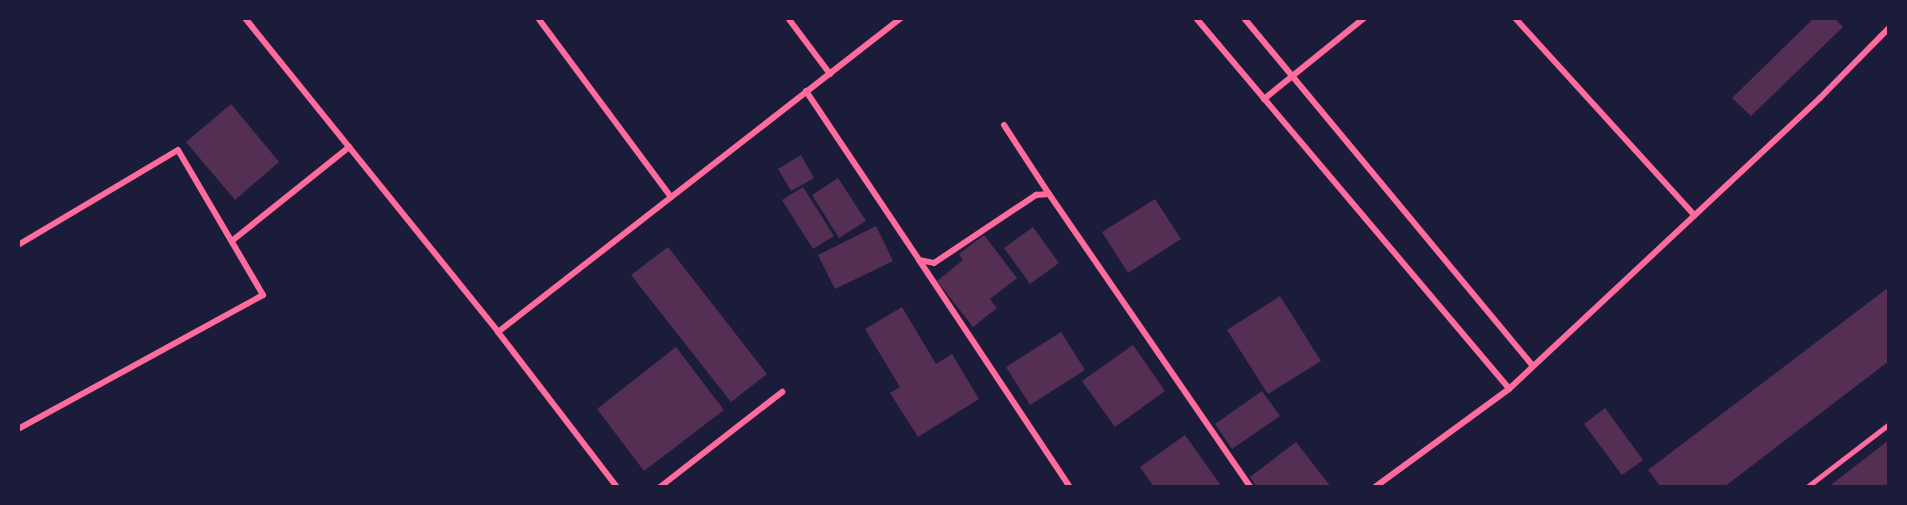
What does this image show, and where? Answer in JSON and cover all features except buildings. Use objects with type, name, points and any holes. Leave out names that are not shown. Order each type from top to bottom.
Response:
[{"type":"street","points":[[245,18],[498,332],[617,487]]},
{"type":"street","points":[[538,18],[671,197]]},
{"type":"street","points":[[788,18],[830,74]]},
{"type":"street","points":[[498,332],[901,18]]},
{"type":"street","points":[[1196,18],[1509,389]]},
{"type":"street","points":[[1244,18],[1532,365]]},
{"type":"street","points":[[1264,99],[1364,18]]},
{"type":"street","points":[[1515,18],[1694,215]]},
{"type":"street","points":[[1375,487],[1509,389],[1532,365],[1820,98],[1889,28]]},
{"type":"street","points":[[806,91],[1070,487]]},
{"type":"street","points":[[1004,125],[1250,487]]},
{"type":"street","points":[[233,240],[349,147]]},
{"type":"street","points":[[18,244],[178,150],[233,240],[263,295],[18,429]]},
{"type":"street","points":[[919,260],[934,263],[1036,195],[1049,194]]},
{"type":"street","points":[[660,487],[782,392]]},
{"type":"lane","points":[[1807,487],[1889,424]]}]
